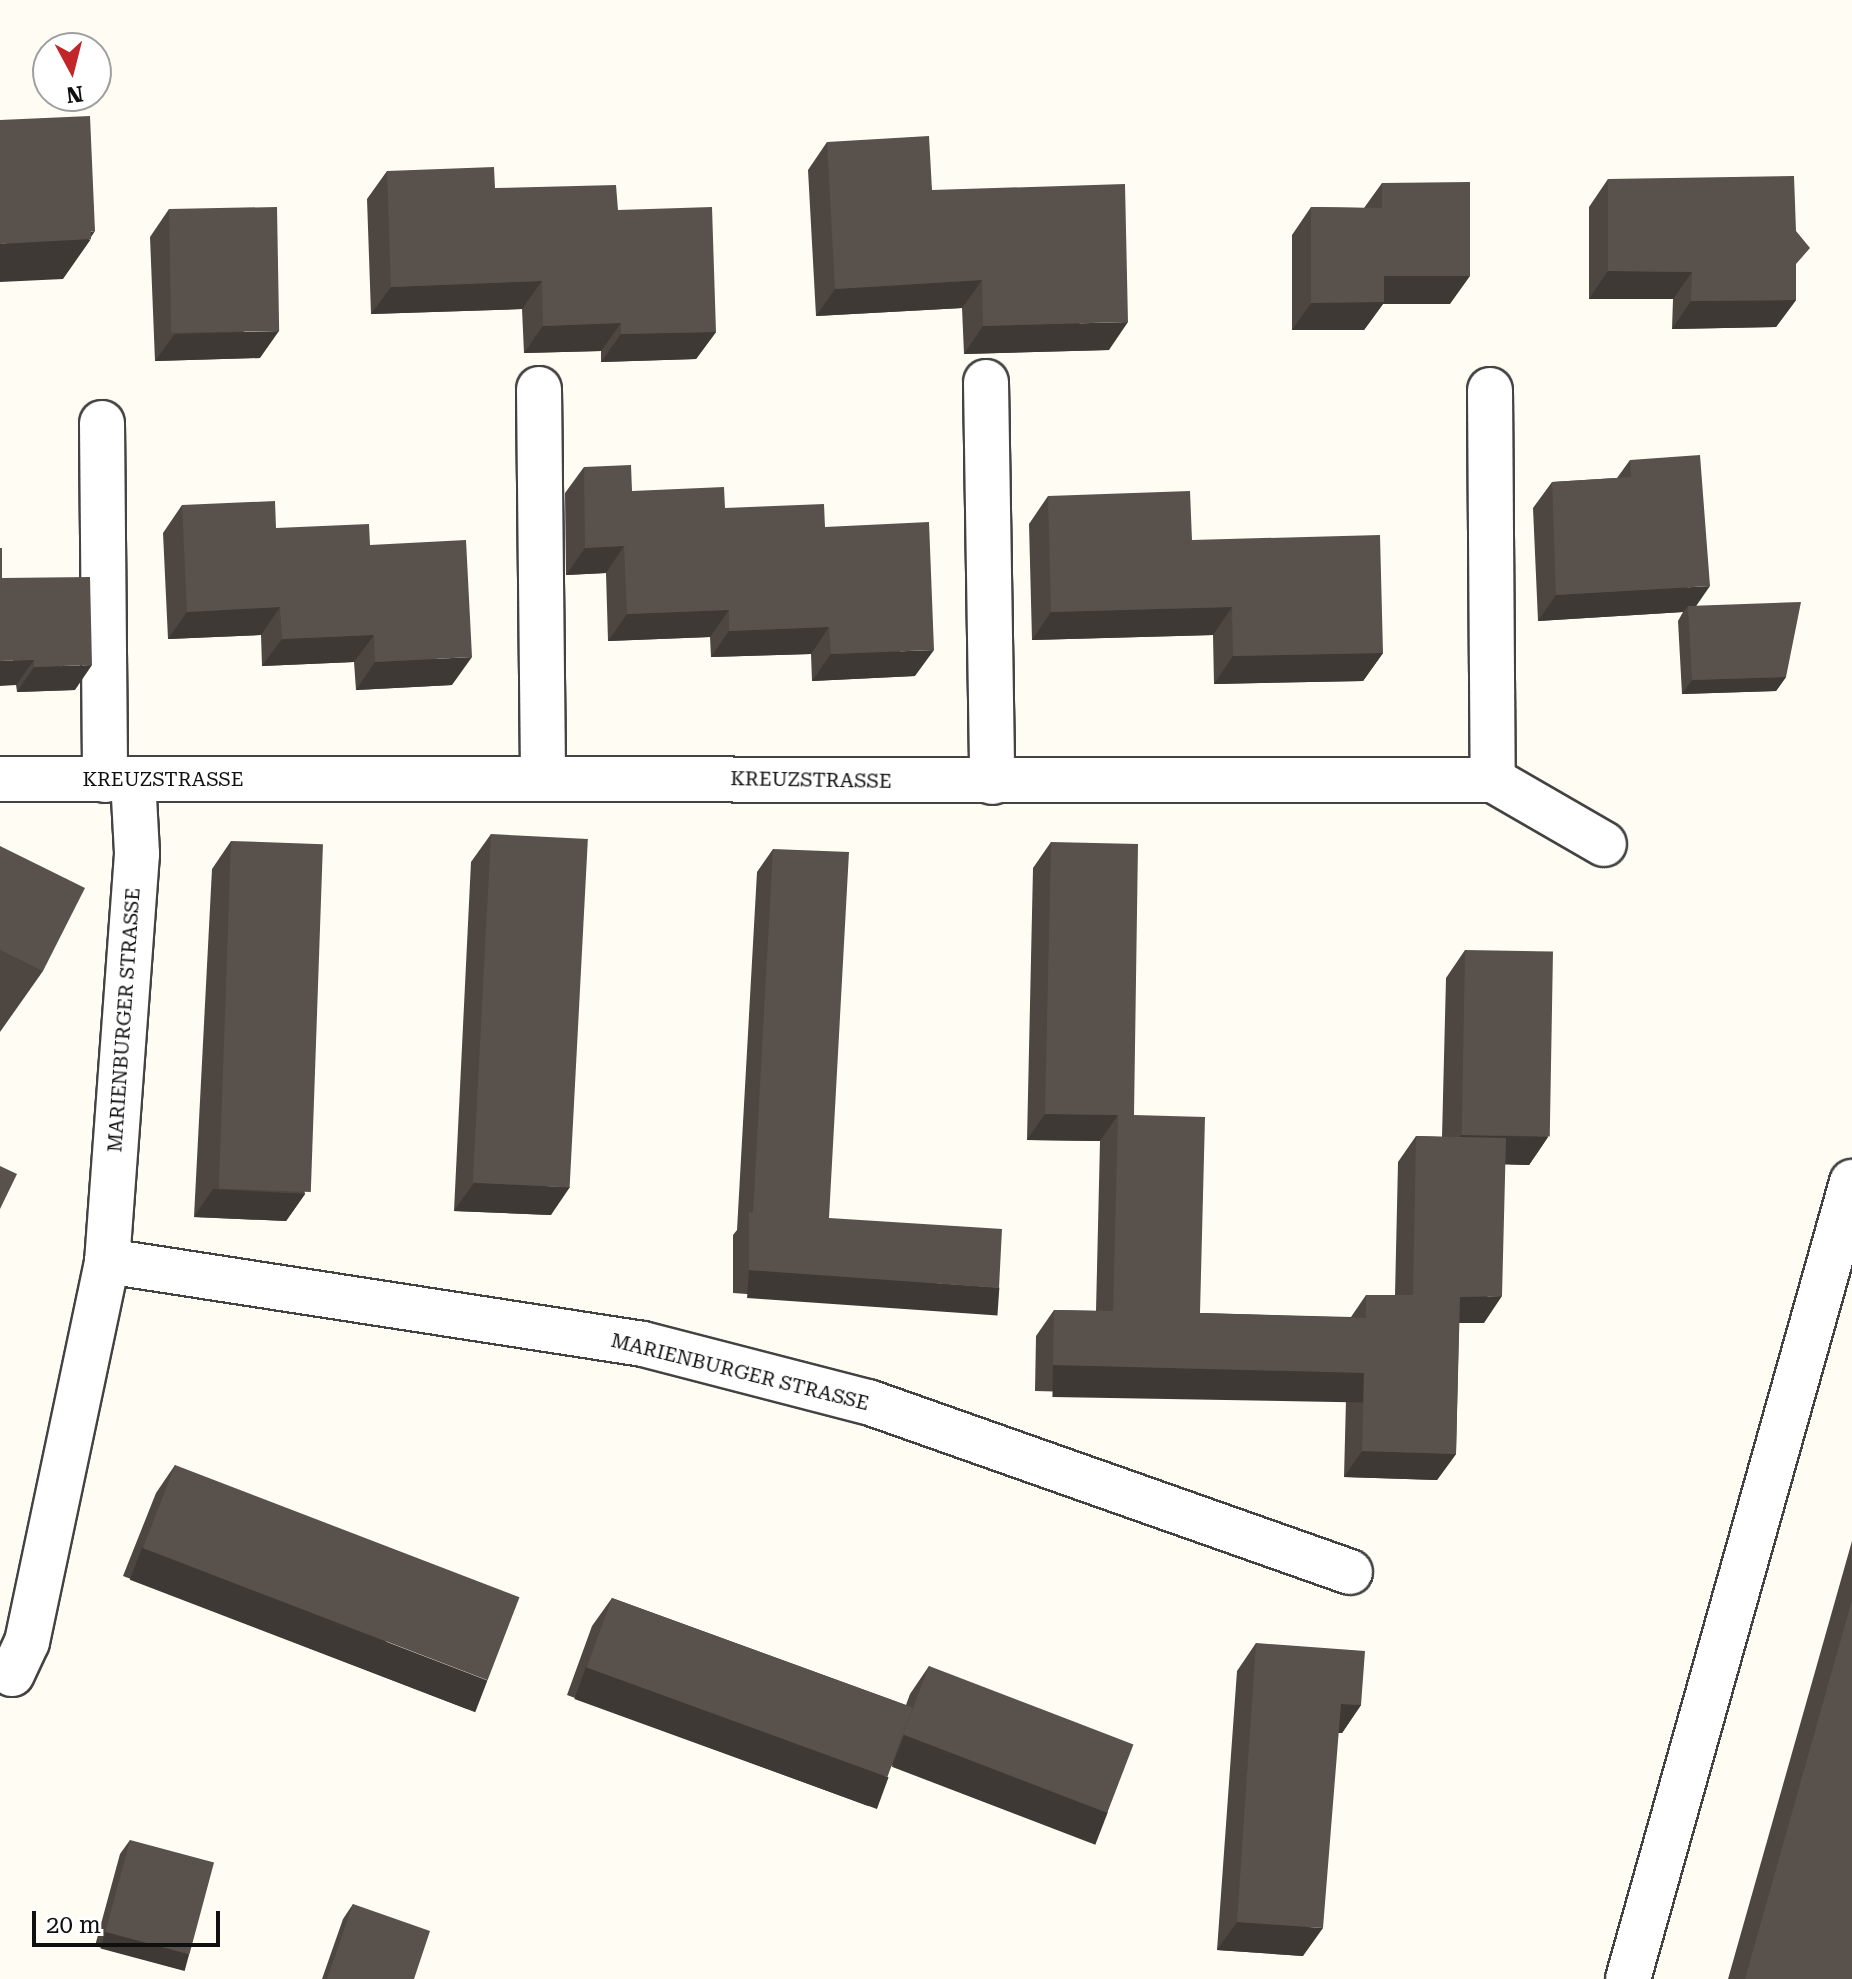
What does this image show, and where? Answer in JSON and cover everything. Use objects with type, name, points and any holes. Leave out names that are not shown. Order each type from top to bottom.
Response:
[{"type":"street","points":[[986,382],[992,782]]},
{"type":"street","points":[[539,389],[543,778]]},
{"type":"street","points":[[1490,390],[1493,780],[1604,844]]},
{"type":"street","name":"MARIENBURGER STRASSE","points":[[12,1674],[27,1642],[107,1261],[137,854],[119,779],[102,423]]},
{"type":"street","name":"KREUZSTRASSE","points":[[0,779],[1493,780]]},
{"type":"street","points":[[1628,1979],[1852,1182]]},
{"type":"street","name":"MARIENBURGER STRASSE","points":[[107,1261],[643,1344],[868,1402],[1350,1572]]},
{"type":"building","points":[[90,116],[95,231],[91,231],[91,239],[0,244],[0,120]]},
{"type":"building","points":[[929,136],[932,190],[1125,184],[1128,322],[983,326],[982,280],[835,289],[827,142]]},
{"type":"building","points":[[494,167],[495,188],[616,185],[618,210],[712,207],[716,332],[621,334],[621,323],[543,326],[542,281],[391,287],[387,171]]},
{"type":"building","points":[[1794,176],[1796,231],[1810,248],[1796,264],[1796,300],[1691,301],[1692,272],[1608,271],[1608,179]]},
{"type":"building","points":[[1470,182],[1470,276],[1384,276],[1384,302],[1311,303],[1311,207],[1382,208],[1382,183]]},
{"type":"building","points":[[277,207],[279,331],[171,333],[169,209]]},
{"type":"building","points":[[1700,455],[1710,586],[1556,595],[1552,482],[1631,477],[1630,460]]},
{"type":"building","points":[[631,465],[632,491],[724,487],[725,508],[824,504],[825,527],[929,522],[934,650],[831,654],[829,627],[729,631],[729,610],[627,614],[624,546],[585,548],[584,467]]},
{"type":"building","points":[[1190,491],[1192,540],[1380,535],[1383,653],[1233,656],[1232,607],[1051,612],[1048,496]]},
{"type":"building","points":[[275,501],[276,528],[369,524],[370,545],[466,540],[472,657],[375,662],[374,635],[282,639],[280,607],[187,612],[182,505]]},
{"type":"building","points":[[0,548],[2,578],[90,577],[92,665],[34,667],[34,660],[0,661]]},
{"type":"building","points":[[1801,602],[1786,677],[1692,680],[1688,606]]},
{"type":"building","points":[[491,834],[588,839],[570,1188],[473,1183]]},
{"type":"building","points":[[231,841],[323,844],[311,1192],[219,1189]]},
{"type":"building","points":[[1051,842],[1138,844],[1134,1115],[1205,1117],[1200,1313],[1366,1318],[1366,1295],[1413,1295],[1416,1136],[1506,1138],[1502,1296],[1460,1297],[1456,1454],[1362,1451],[1364,1373],[1053,1365],[1054,1310],[1113,1311],[1118,1115],[1045,1114]]},
{"type":"building","points":[[0,846],[85,888],[43,971],[0,950]]},
{"type":"building","points":[[773,849],[849,852],[829,1218],[1002,1229],[999,1288],[749,1270],[749,1212],[753,1213]]},
{"type":"building","points":[[1465,950],[1553,952],[1550,1137],[1462,1135]]},
{"type":"building","points":[[0,1166],[17,1174],[0,1209]]},
{"type":"building","points":[[175,1465],[519,1597],[488,1680],[143,1548]]},
{"type":"building","points":[[612,1598],[913,1707],[887,1777],[587,1668]]},
{"type":"building","points":[[1852,1600],[1852,1979],[1745,1979]]},
{"type":"building","points":[[1256,1643],[1365,1651],[1361,1705],[1341,1704],[1323,1928],[1237,1922]]},
{"type":"building","points":[[929,1666],[1133,1744],[1107,1813],[903,1734]]},
{"type":"building","points":[[130,1840],[214,1863],[189,1954],[105,1932]]},
{"type":"building","points":[[353,1904],[430,1931],[414,1979],[327,1979]]}]
